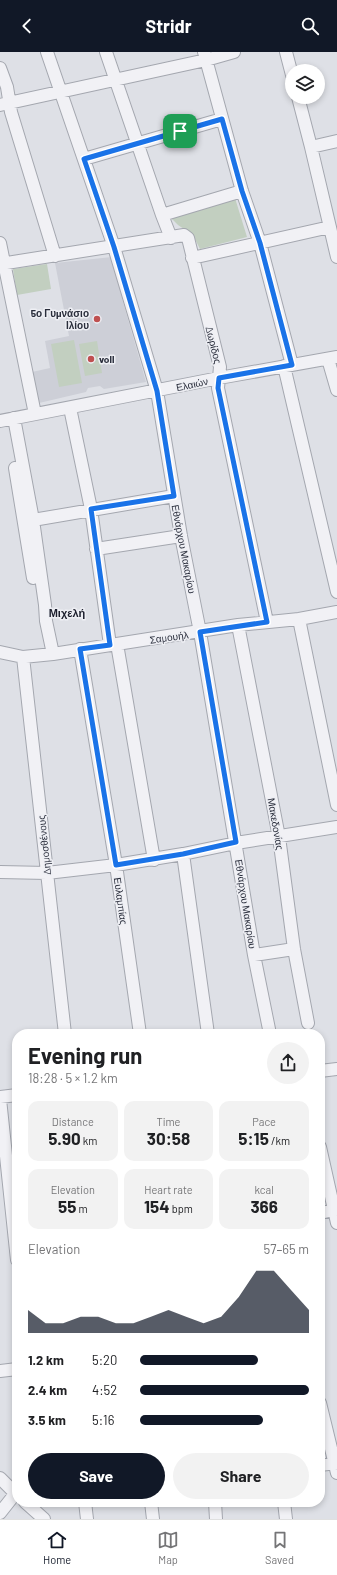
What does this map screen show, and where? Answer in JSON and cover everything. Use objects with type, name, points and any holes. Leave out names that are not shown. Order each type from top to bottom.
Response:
[{"type":"street","name":"Εθνάρχου Μακαρίου","points":[[47,52],[114,247],[157,391],[181,536],[200,632],[254,955],[269,1029]]},
{"type":"street","points":[[2,264],[171,238],[106,52]]},
{"type":"street","points":[[5,104],[115,80],[205,56],[234,52]]},
{"type":"street","points":[[286,52],[289,64]]},
{"type":"street","points":[[205,56],[242,191],[260,243],[337,592]]},
{"type":"street","points":[[0,68],[7,88],[5,104],[11,112],[55,256]]},
{"type":"street","points":[[300,104],[312,147],[337,257]]},
{"type":"street","points":[[84,159],[222,119]]},
{"type":"street","points":[[312,147],[337,141]]},
{"type":"street","points":[[162,215],[242,191]]},
{"type":"street","points":[[192,258],[330,227]]},
{"type":"street","name":"Δωρίδος","points":[[171,238],[184,236],[188,238],[220,367],[218,388],[267,622]]},
{"type":"street","points":[[0,243],[2,264],[35,414]]},
{"type":"street","points":[[333,358],[337,390]]},
{"type":"street","name":"Ελαιών","points":[[7,420],[219,378],[333,358]]},
{"type":"street","points":[[70,408],[91,509],[96,549],[154,860]]},
{"type":"street","points":[[7,420],[33,520],[46,621],[53,654]]},
{"type":"street","points":[[7,420],[38,607],[46,621]]},
{"type":"street","points":[[33,520],[174,496]]},
{"type":"street","points":[[96,549],[181,536]]},
{"type":"street","name":"Σαμουήλ","points":[[0,652],[23,657],[53,654],[238,625],[299,619],[337,612]]},
{"type":"street","points":[[299,619],[337,805]]},
{"type":"street","name":"Μακεδονίας","points":[[238,625],[279,837],[294,949],[308,1023]]},
{"type":"street","name":"Ευλαμπίας","points":[[80,649],[116,865],[139,1029]]},
{"type":"street","name":"Δημοσθένους","points":[[23,657],[64,1029]]},
{"type":"street","points":[[0,872],[47,874],[154,860],[236,842],[279,837],[337,827]]},
{"type":"street","points":[[183,854],[207,1029]]},
{"type":"street","points":[[254,955],[294,949]]},
{"type":"street","points":[[325,1070],[337,1069]]},
{"type":"street","points":[[12,1096],[0,1098],[12,1212]]},
{"type":"street","points":[[325,1176],[337,1223]]},
{"type":"street","points":[[325,1212],[334,1210]]},
{"type":"street","points":[[0,1372],[12,1370]]},
{"type":"street","points":[[325,1423],[336,1466],[325,1465]]},
{"type":"street","points":[[0,1478],[12,1490]]},
{"type":"street","points":[[0,1513],[12,1499]]},
{"type":"street","points":[[31,1507],[43,1518]]},
{"type":"street","points":[[41,1507],[43,1518]]},
{"type":"street","points":[[86,1507],[87,1519]]},
{"type":"street","points":[[152,1507],[153,1519]]},
{"type":"street","points":[[215,1507],[216,1519]]},
{"type":"street","points":[[285,1507],[286,1519]]},
{"type":"shaded area","name":"5ο Γυμνάσιο Ιλίου","points":[[112,257],[146,382],[104,389],[100,386],[88,388],[86,392],[39,403],[32,372],[50,368],[45,341],[69,336],[55,263]]},
{"type":"green space","points":[[235,198],[247,237],[200,249],[193,235],[178,225],[170,217]]},
{"type":"green space","points":[[47,264],[51,289],[17,295],[13,269]]},
{"type":"green space","points":[[74,340],[82,383],[59,387],[51,344]]},
{"type":"green space","name":"voll","points":[[97,341],[102,373],[85,376],[79,344]]},
{"type":"place","name":"5ο Γυμνάσιο Ιλίου","points":[[97,319]]},
{"type":"place","name":"voll","points":[[91,359]]},
{"type":"district","name":"Μιχελή","points":[[67,612]]},
{"type":"route","points":[[222,119],[242,191],[260,243],[292,365],[219,378],[218,388],[267,622],[238,625],[200,632],[236,842],[154,860],[116,865],[80,649],[110,645],[91,509],[174,496],[157,391],[114,247],[84,159],[180,131],[222,119]]}]
